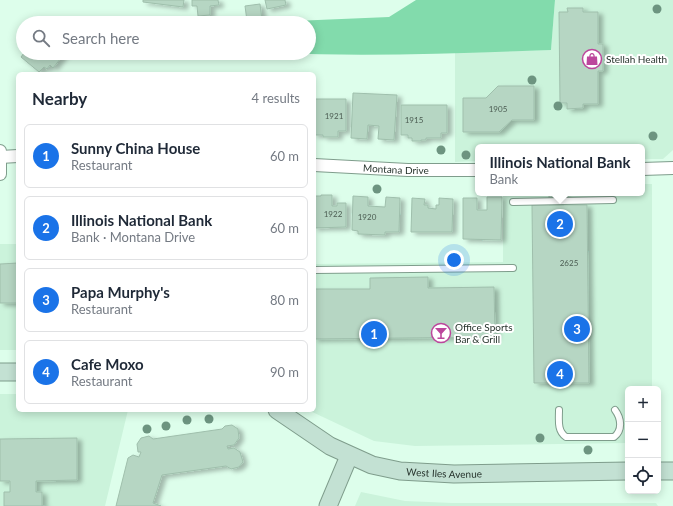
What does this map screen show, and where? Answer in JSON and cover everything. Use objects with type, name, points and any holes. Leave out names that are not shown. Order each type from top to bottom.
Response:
[{"type":"street","points":[[0,151],[0,174]]},
{"type":"street","points":[[0,157],[16,156]]},
{"type":"street","name":"Montana Drive","points":[[316,165],[408,170],[475,170]]},
{"type":"street","points":[[645,169],[673,168]]},
{"type":"street","points":[[0,372],[16,372]]},
{"type":"street","name":"West Iles Avenue","points":[[280,412],[318,439],[349,456],[372,465],[400,471],[454,474],[625,472]]},
{"type":"street","points":[[328,506],[349,456]]},
{"type":"street","points":[[661,471],[673,471]]},
{"type":"lane","points":[[513,202],[613,200]]},
{"type":"lane","points":[[316,270],[514,268]]},
{"type":"lane","points":[[559,410],[559,430],[566,437],[614,437],[618,434],[620,428],[620,416],[615,410]]},
{"type":"shaded area","points":[[555,0],[673,0],[673,150],[663,159],[645,159],[645,144],[475,144],[475,161],[455,162],[455,53],[551,50]]},
{"type":"shaded area","points":[[645,184],[652,184],[652,386],[625,386],[625,443],[415,446],[374,441],[312,412],[316,412],[316,264],[503,262],[503,196],[645,196]]},
{"type":"shaded area","points":[[0,244],[16,244],[16,350],[0,350]]},
{"type":"shaded area","points":[[0,394],[16,394],[16,412],[128,412],[105,506],[0,506]]},
{"type":"shaded area","points":[[361,492],[405,501],[452,503],[656,503],[658,506],[355,506]]},
{"type":"green space","points":[[416,0],[555,0],[551,50],[382,55],[316,54],[316,20],[389,17]]},
{"type":"building","points":[[143,0],[184,0],[183,7],[143,2]]},
{"type":"building","points":[[192,0],[218,0],[219,5],[210,6],[210,15],[198,16],[197,6],[192,6]]},
{"type":"building","points":[[265,0],[285,0],[286,5],[267,9]]},
{"type":"building","points":[[260,4],[262,16],[246,16],[245,6]]},
{"type":"building","points":[[567,8],[583,8],[583,12],[598,12],[598,44],[603,44],[603,71],[598,71],[598,104],[583,104],[583,108],[567,109],[567,103],[560,103],[559,12],[568,12]]},
{"type":"building","points":[[25,60],[59,60],[53,68],[50,65],[47,69],[44,67],[39,72]]},
{"type":"building","points":[[498,86],[534,86],[534,120],[512,120],[499,132],[463,132],[463,98],[486,98]]},
{"type":"building","points":[[353,93],[397,95],[394,140],[378,139],[379,126],[368,125],[367,139],[351,138]]},
{"type":"building","points":[[316,99],[346,99],[346,131],[338,131],[338,137],[323,137],[323,135],[316,135]]},
{"type":"building","points":[[401,105],[447,105],[447,133],[441,133],[441,138],[426,138],[426,140],[421,141],[412,141],[412,138],[408,138],[408,135],[401,135]]},
{"type":"building","points":[[332,195],[332,206],[337,206],[337,203],[346,203],[346,227],[316,228],[316,196]]},
{"type":"building","points":[[353,196],[368,197],[368,206],[385,207],[386,197],[400,198],[399,232],[385,232],[385,235],[358,234],[358,231],[352,230]]},
{"type":"building","points":[[549,196],[564,196],[564,205],[549,205]]},
{"type":"building","points":[[487,197],[502,197],[501,240],[463,239],[463,198],[477,198],[477,210],[487,210]]},
{"type":"building","points":[[412,198],[425,199],[424,205],[428,205],[428,208],[436,209],[436,205],[439,205],[439,198],[453,199],[452,232],[411,232]]},
{"type":"building","points":[[532,205],[587,205],[589,383],[534,383]]},
{"type":"building","points":[[16,263],[16,303],[0,303],[0,264]]},
{"type":"building","points":[[428,277],[428,288],[494,287],[495,337],[316,339],[316,289],[370,289],[370,278]]},
{"type":"building","points":[[232,425],[238,429],[239,438],[234,445],[227,446],[228,449],[234,448],[240,452],[243,462],[239,467],[231,469],[226,466],[162,475],[153,503],[161,506],[116,506],[128,458],[133,455],[139,457],[141,452],[138,452],[137,444],[141,438],[149,436],[153,439],[222,429],[225,426]]},
{"type":"building","points":[[77,438],[77,480],[36,481],[36,492],[42,492],[42,506],[4,506],[4,492],[10,492],[10,481],[0,481],[0,439]]},
{"type":"place","name":"Stellah Health","points":[[592,59]]},
{"type":"place","name":"Illinois National Bank","points":[[560,224]]},
{"type":"place","name":"Papa Murphy's","points":[[577,329]]},
{"type":"place","name":"Office Sports Bar & Grill","points":[[441,333]]},
{"type":"place","name":"Sunny China House","points":[[374,334]]},
{"type":"place","name":"Cafe Moxo","points":[[560,374]]}]
